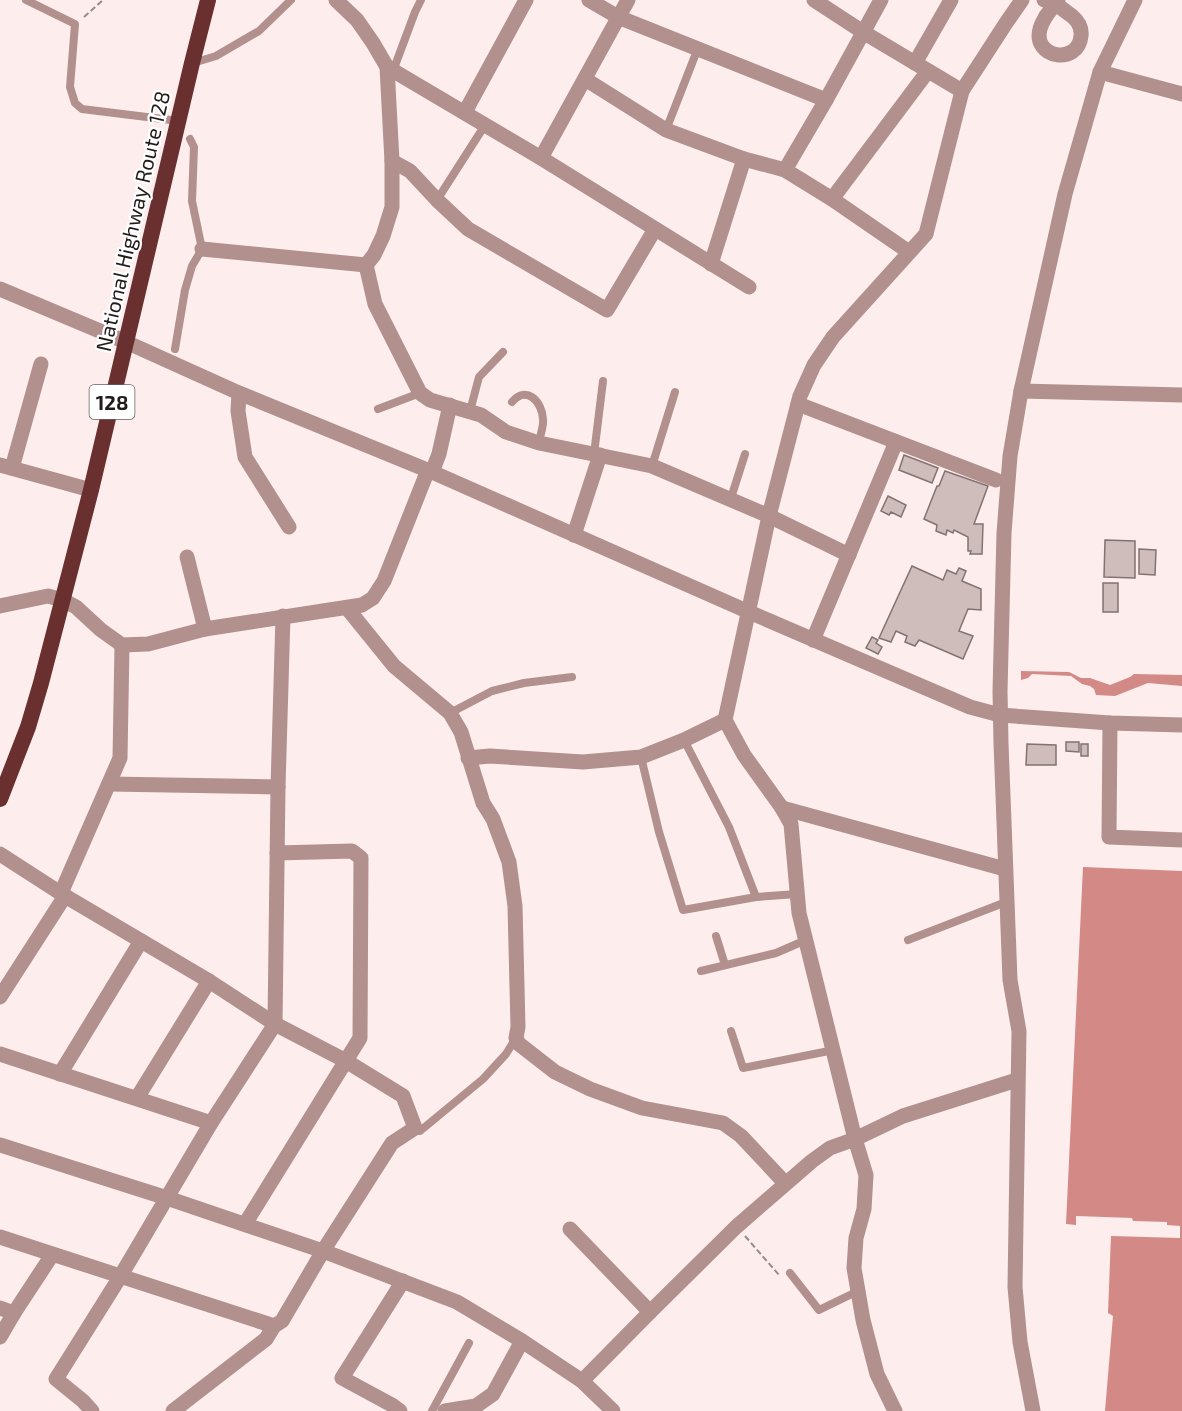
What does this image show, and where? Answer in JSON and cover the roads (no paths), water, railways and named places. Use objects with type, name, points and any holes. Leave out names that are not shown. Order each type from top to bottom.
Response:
[{"type":"highway","name":"National Highway Route 128","points":[[0,799],[28,727],[63,600],[208,0]]},
{"type":"street","points":[[336,0],[357,20],[390,69],[541,158],[749,287]]},
{"type":"street","points":[[465,112],[526,0]]},
{"type":"street","points":[[589,0],[618,17],[825,100]]},
{"type":"street","points":[[541,158],[628,0]]},
{"type":"street","points":[[814,0],[962,91]]},
{"type":"street","points":[[785,170],[880,0]]},
{"type":"street","points":[[832,199],[922,67],[951,0]]},
{"type":"street","points":[[895,1411],[877,1374],[863,1320],[854,1268],[856,1238],[864,1209],[866,1175],[799,913],[791,824],[744,755],[725,720],[769,516],[800,396],[814,365],[833,337],[926,234],[962,91],[1023,0]]},
{"type":"street","points":[[1044,0],[1050,0],[1078,21],[1082,33],[1080,43],[1066,55],[1054,55],[1044,49],[1039,38],[1040,27],[1046,16],[1058,0]]},
{"type":"street","points":[[1033,1411],[1020,1342],[1015,1287],[1019,1031],[1010,980],[1000,715],[1004,533],[1010,456],[1065,194],[1100,72],[1135,0]]},
{"type":"street","points":[[366,265],[374,255],[383,236],[392,207],[390,69]]},
{"type":"street","points":[[1100,72],[1182,94]]},
{"type":"street","points":[[585,79],[666,130],[744,159],[785,170],[909,252]]},
{"type":"street","points":[[711,264],[744,159]]},
{"type":"street","points":[[392,161],[411,171],[468,229],[606,310],[655,229]]},
{"type":"street","points":[[202,249],[366,265]]},
{"type":"street","points":[[366,265],[375,304],[420,393],[430,400],[481,415],[506,432],[538,443],[652,466],[731,498],[849,555]]},
{"type":"street","points":[[0,289],[239,393],[430,471],[813,640],[970,706],[1000,715],[1110,723],[1182,725]]},
{"type":"street","points":[[41,364],[6,467],[91,490]]},
{"type":"street","points":[[1022,391],[1182,395]]},
{"type":"street","points":[[239,393],[238,411],[245,457],[289,527]]},
{"type":"street","points":[[798,404],[996,480]]},
{"type":"street","points":[[0,606],[48,596],[63,600],[122,645],[148,644],[205,629],[362,605],[373,598],[384,581],[439,454],[450,405]]},
{"type":"street","points":[[813,640],[896,442]]},
{"type":"street","points":[[574,535],[597,455]]},
{"type":"street","points":[[187,557],[205,629]]},
{"type":"street","points":[[347,608],[394,666],[450,713],[461,732],[483,803],[493,819],[509,862],[515,906],[518,1027],[516,1038],[519,1044],[555,1072],[590,1089],[642,1108],[723,1123],[741,1136],[785,1183]]},
{"type":"street","points":[[92,1411],[56,1379],[275,1024],[283,616]]},
{"type":"street","points":[[0,997],[63,894],[120,758],[122,645]]},
{"type":"street","points":[[468,758],[490,756],[583,762],[641,757],[725,720]]},
{"type":"street","points":[[1110,723],[1108,837],[1182,840]]},
{"type":"street","points":[[110,784],[278,788]]},
{"type":"street","points":[[782,808],[1005,869]]},
{"type":"street","points":[[245,1224],[360,1038],[361,858],[352,851],[278,853]]},
{"type":"street","points":[[0,854],[275,1024],[346,1061],[403,1096],[415,1128],[392,1143],[323,1251],[282,1321],[274,1326],[266,1339],[173,1411]]},
{"type":"street","points":[[60,1074],[141,940]]},
{"type":"street","points":[[136,1098],[208,981]]},
{"type":"street","points":[[0,1054],[212,1123]]},
{"type":"street","points":[[582,1381],[736,1227],[785,1183],[830,1148],[903,1116],[1017,1080]]},
{"type":"street","points":[[0,1145],[245,1224],[457,1302],[582,1381],[613,1411]]},
{"type":"street","points":[[570,1229],[650,1312]]},
{"type":"street","points":[[0,1237],[274,1326]]},
{"type":"street","points":[[0,1337],[7,1311],[52,1255]]},
{"type":"street","points":[[400,1411],[342,1378],[403,1281]]},
{"type":"street","points":[[445,1411],[476,1406],[493,1394],[522,1341]]},
{"type":"lane","points":[[26,0],[75,24],[70,87],[75,102],[82,109],[179,121]]},
{"type":"lane","points":[[192,63],[216,56],[259,31],[291,0]]},
{"type":"lane","points":[[390,69],[421,0]]},
{"type":"lane","points":[[666,130],[698,48]]},
{"type":"lane","points":[[437,200],[485,125]]},
{"type":"lane","points":[[175,349],[185,290],[192,266],[202,249],[192,201],[194,147],[190,139]]},
{"type":"lane","points":[[470,411],[479,377],[503,352]]},
{"type":"lane","points":[[597,455],[603,381]]},
{"type":"lane","points":[[652,466],[675,392]]},
{"type":"lane","points":[[378,409],[420,393]]},
{"type":"lane","points":[[512,402],[517,396],[525,394],[535,399],[544,421],[538,443]]},
{"type":"lane","points":[[731,498],[745,454]]},
{"type":"lane","points":[[450,713],[492,692],[524,683],[572,677]]},
{"type":"lane","points":[[684,740],[729,827],[756,897]]},
{"type":"lane","points":[[641,757],[659,832],[683,910],[756,897],[797,894]]},
{"type":"lane","points":[[908,940],[1006,902]]},
{"type":"lane","points":[[716,936],[725,965]]},
{"type":"lane","points":[[701,971],[776,953],[806,940]]},
{"type":"lane","points":[[731,1030],[743,1068],[834,1050]]},
{"type":"lane","points":[[415,1128],[420,1131],[483,1079],[506,1054],[516,1038]]},
{"type":"lane","points":[[790,1273],[819,1310],[858,1291]]},
{"type":"lane","points":[[432,1411],[469,1343]]}]
